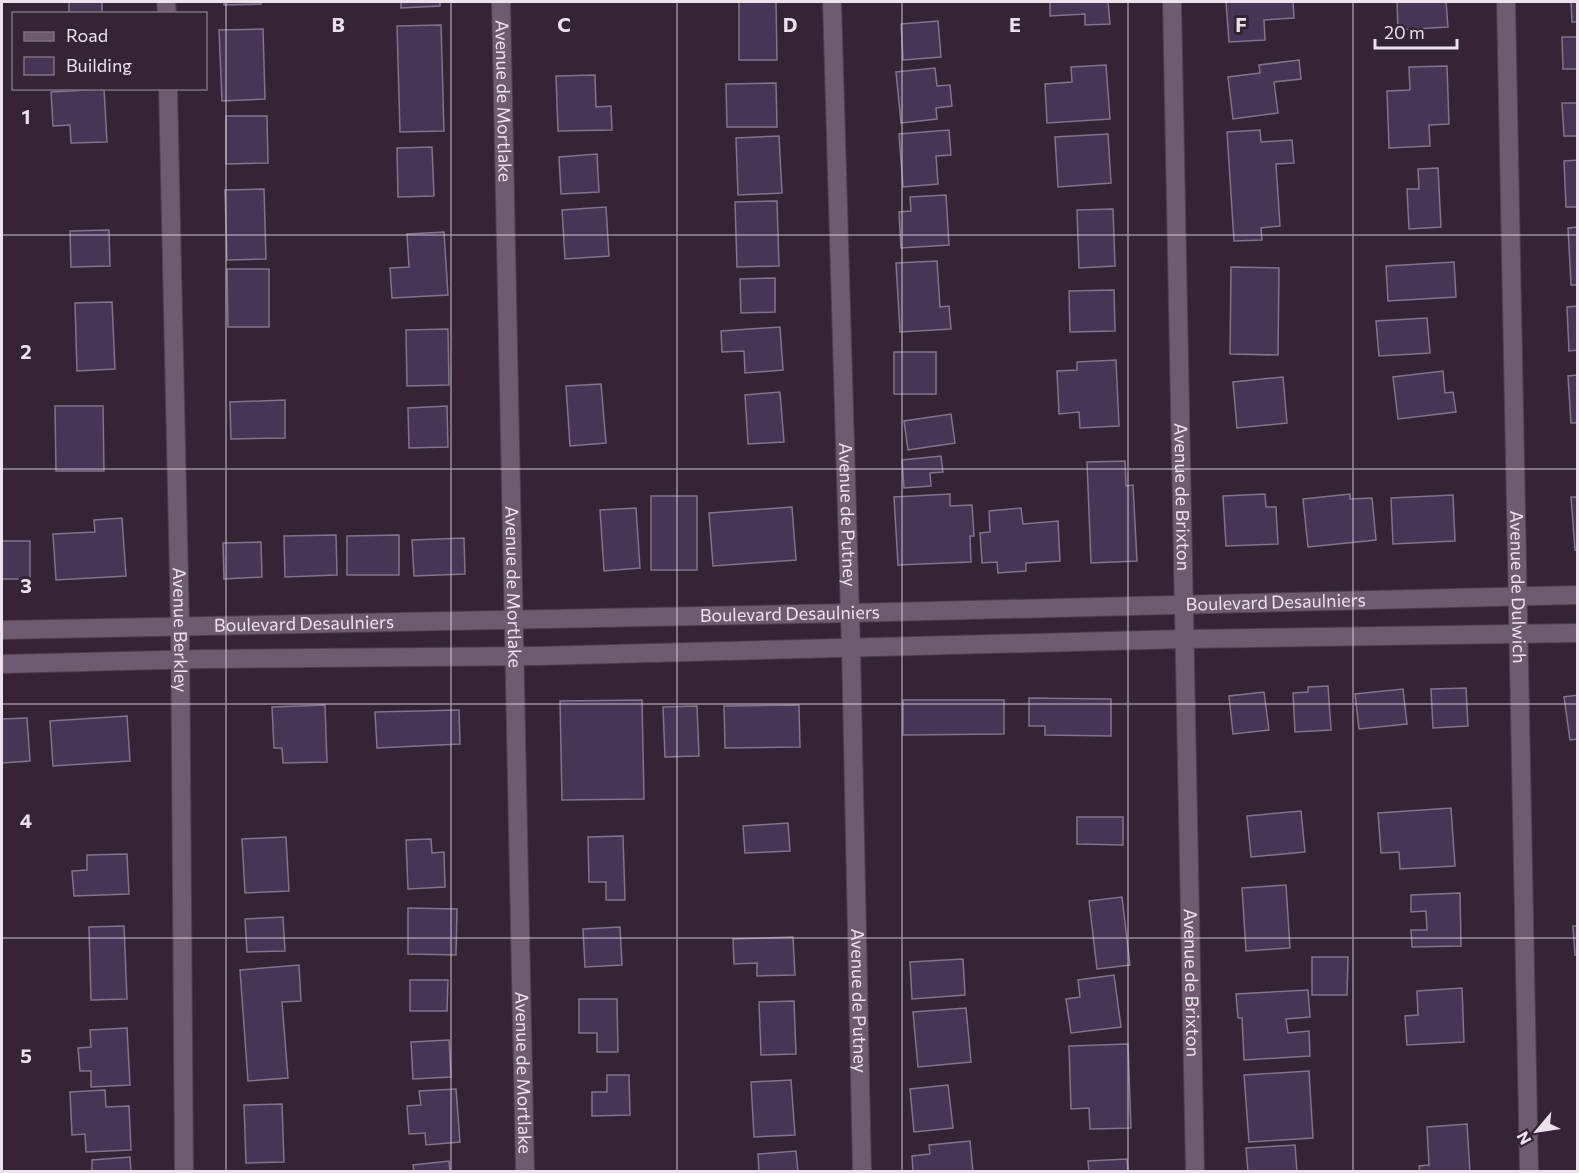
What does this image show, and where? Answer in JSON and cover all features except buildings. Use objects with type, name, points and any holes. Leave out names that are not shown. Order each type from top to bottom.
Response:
[{"type":"street","name":"Avenue de Mortlake","points":[[501,2],[525,1172]]},
{"type":"street","name":"Avenue de Putney","points":[[832,2],[851,648],[862,1172]]},
{"type":"street","name":"Avenue de Brixton","points":[[1172,2],[1195,1172]]},
{"type":"street","name":"Avenue de Dulwich","points":[[1506,2],[1529,1172]]},
{"type":"street","name":"Avenue Berkley","points":[[168,90],[180,625],[184,1172]]},
{"type":"street","name":"Boulevard Desaulniers","points":[[2,630],[850,613],[1578,595]]},
{"type":"street","name":"Boulevard Desaulniers","points":[[2,664],[515,657],[1184,639],[1578,633]]}]
